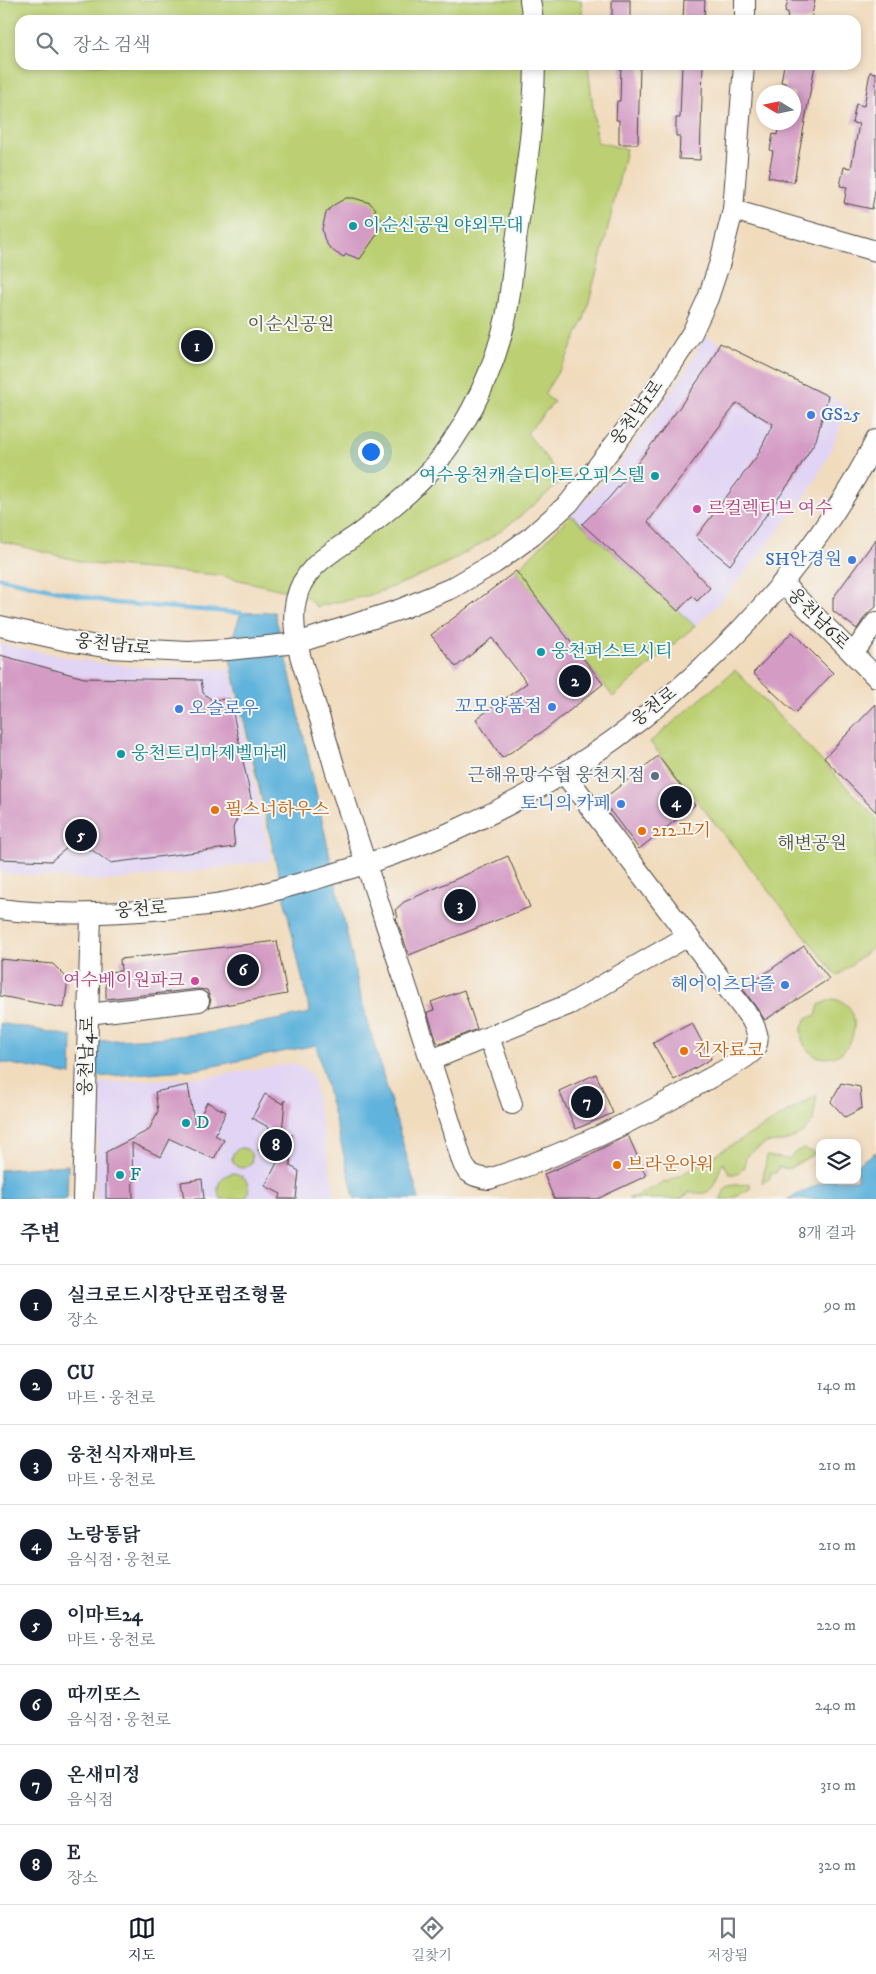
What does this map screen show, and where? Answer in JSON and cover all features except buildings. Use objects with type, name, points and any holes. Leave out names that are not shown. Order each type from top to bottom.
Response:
[{"type":"street","points":[[530,0],[532,15]]},
{"type":"street","points":[[745,0],[745,15]]},
{"type":"street","points":[[535,70],[533,115],[506,317],[492,362],[476,402],[439,460],[410,491],[368,528],[319,561],[304,578],[296,596],[293,617],[292,644],[356,867],[431,1060],[464,1168],[471,1175],[488,1180],[556,1154],[662,1105],[727,1068],[752,1051],[756,1044],[758,1033],[750,1019],[564,773]]},
{"type":"street","name":"웅천남1로","points":[[0,626],[110,648],[188,652],[292,644],[401,609],[452,588],[495,563],[532,536],[569,503],[649,400],[692,333],[708,298],[720,262],[733,210],[744,70]]},
{"type":"street","points":[[733,210],[876,251]]},
{"type":"street","name":"웅천로","points":[[0,908],[91,914],[134,912],[221,903],[280,889],[356,867],[420,845],[459,829],[532,792],[564,773],[671,695],[718,652],[782,583],[837,507],[864,464],[876,440]]},
{"type":"street","name":"웅천남6로","points":[[782,583],[876,677]]},
{"type":"street","points":[[853,654],[876,622]]},
{"type":"street","name":"웅천남4로","points":[[82,1199],[91,914]]},
{"type":"street","points":[[431,1060],[570,1004],[688,936]]},
{"type":"street","points":[[88,1014],[199,1001]]},
{"type":"street","points":[[489,1037],[512,1104]]},
{"type":"shaded area","points":[[705,336],[848,406],[831,451],[808,493],[756,560],[717,605],[695,626],[571,515],[618,466],[686,371]]},
{"type":"shaded area","name":"웅천트리마제벨마레","points":[[0,644],[91,662],[137,667],[230,669],[271,860],[184,873],[105,881],[0,873]]},
{"type":"shaded area","points":[[294,1063],[312,1074],[336,1199],[95,1199],[99,1083],[209,1077]]},
{"type":"green space","name":"이순신공원","points":[[0,0],[581,0],[582,15],[15,15],[15,70],[589,70],[597,142],[626,149],[605,241],[584,319],[566,359],[544,394],[554,402],[527,433],[563,480],[491,538],[408,581],[359,598],[317,607],[304,595],[218,575],[91,564],[0,541]]},
{"type":"green space","points":[[571,515],[695,626],[613,697],[516,571]]},
{"type":"green space","name":"해변공원","points":[[735,670],[876,818],[876,945],[837,976],[650,742]]},
{"type":"green space","points":[[832,999],[844,1003],[851,1011],[854,1021],[853,1032],[849,1043],[842,1052],[832,1057],[820,1057],[814,1055],[806,1047],[801,1032],[808,1017],[816,1016],[819,1005]]},
{"type":"green space","points":[[817,1095],[813,1121],[802,1134],[783,1142],[766,1143],[747,1155],[743,1169],[738,1174],[730,1174],[723,1163],[713,1186],[705,1193],[690,1192],[681,1199],[628,1199],[679,1176]]},
{"type":"green space","points":[[238,1148],[246,1148],[252,1154],[252,1162],[246,1168],[238,1168],[232,1162],[232,1154]]},
{"type":"green space","points":[[803,1149],[816,1153],[788,1169],[778,1167],[776,1173],[770,1173],[770,1178],[762,1183],[767,1156],[788,1159],[797,1151]]},
{"type":"green space","points":[[234,1173],[242,1177],[247,1183],[248,1191],[245,1199],[221,1199],[218,1190],[220,1182],[225,1176]]},
{"type":"green space","points":[[750,1183],[750,1189],[729,1199],[720,1199],[728,1186]]},
{"type":"water","points":[[274,612],[286,656],[362,1002],[419,1199],[355,1199],[316,1045],[199,1069],[97,1077],[97,1041],[157,1038],[215,1032],[310,1013],[228,650],[241,613]]},
{"type":"water","points":[[0,1023],[72,1036],[71,1075],[0,1062]]},
{"type":"water","points":[[876,1152],[876,1199],[788,1199],[819,1184],[861,1184],[861,1161]]},
{"type":"water","points":[[68,1165],[67,1199],[0,1199],[0,1170]]},
{"type":"waterway","points":[[0,578],[114,603],[241,613]]},
{"type":"place","name":"이순신공원 야외무대","points":[[353,226]]},
{"type":"place","name":"실크로드시장단포럼조형물","points":[[197,346]]},
{"type":"place","name":"GS25","points":[[811,415]]},
{"type":"place","name":"여수웅천캐슬디아트오피스텔","points":[[655,476]]},
{"type":"place","name":"르컬렉티브 여수","points":[[697,509]]},
{"type":"place","name":"SH안경원","points":[[852,560]]},
{"type":"place","name":"웅천퍼스트시티","points":[[541,652]]},
{"type":"place","name":"CU","points":[[575,681]]},
{"type":"place","name":"꼬모양품점","points":[[552,707]]},
{"type":"place","name":"오슬로우","points":[[179,709]]},
{"type":"place","name":"웅천트리마제벨마레","points":[[121,754]]},
{"type":"place","name":"근해유망수협 웅천지점","points":[[655,776]]},
{"type":"place","name":"노랑통닭","points":[[676,802]]},
{"type":"place","name":"토니의 카페","points":[[621,804]]},
{"type":"place","name":"필스너하우스","points":[[215,810]]},
{"type":"place","name":"212고기","points":[[642,831]]},
{"type":"place","name":"이마트24","points":[[81,835]]},
{"type":"place","name":"웅천식자재마트","points":[[460,905]]},
{"type":"place","name":"따끼또스","points":[[243,970]]},
{"type":"place","name":"여수베이원파크","points":[[195,981]]},
{"type":"place","name":"헤어이츠다즐","points":[[785,985]]},
{"type":"place","name":"긴자료코","points":[[684,1051]]},
{"type":"place","name":"온새미정","points":[[587,1102]]},
{"type":"place","name":"D","points":[[186,1123]]},
{"type":"place","name":"E","points":[[276,1145]]},
{"type":"place","name":"브라운아워","points":[[617,1165]]},
{"type":"place","name":"F","points":[[120,1175]]}]
